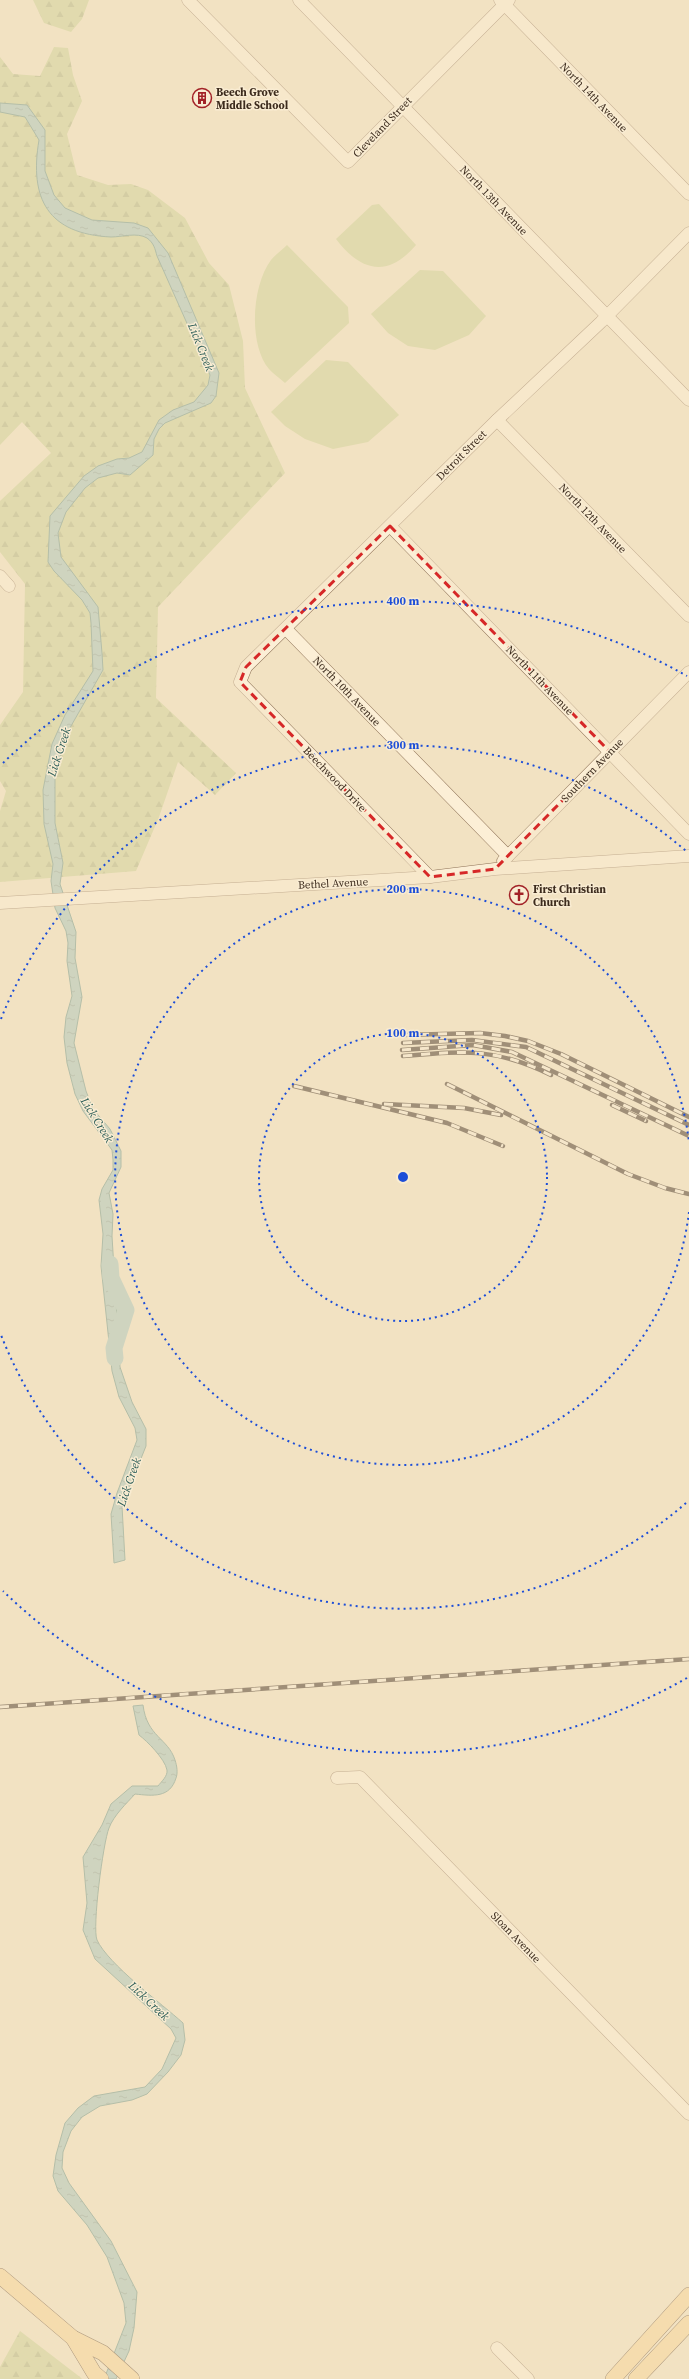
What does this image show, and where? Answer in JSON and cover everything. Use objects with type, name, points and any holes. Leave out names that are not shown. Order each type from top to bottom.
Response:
[{"type":"main road","points":[[0,2276],[73,2338],[103,2353],[132,2379]]},
{"type":"main road","points":[[612,2379],[689,2295]]},
{"type":"main road","points":[[636,2379],[689,2323]]},
{"type":"main road","points":[[73,2338],[98,2376]]},
{"type":"street","name":"Cleveland Street","points":[[188,0],[348,162],[504,2]]},
{"type":"street","name":"North 13th Avenue","points":[[299,0],[689,400]]},
{"type":"street","name":"North 14th Avenue","points":[[504,2],[689,194]]},
{"type":"street","name":"Detroit Street","points":[[240,682],[246,667],[497,420],[607,316],[689,234]]},
{"type":"street","name":"North 12th Avenue","points":[[497,420],[689,616]]},
{"type":"street","name":"North 11th Avenue","points":[[390,526],[689,834]]},
{"type":"street","points":[[0,576],[9,586]]},
{"type":"street","name":"North 10th Avenue","points":[[286,629],[508,856]]},
{"type":"street","name":"Southern Avenue","points":[[495,869],[689,672]]},
{"type":"street","name":"Beechwood Drive","points":[[240,682],[430,877]]},
{"type":"street","name":"Bethel Avenue","points":[[0,903],[430,877],[495,869],[689,856]]},
{"type":"street","name":"Sloan Avenue","points":[[337,1778],[360,1777],[689,2114]]},
{"type":"street","points":[[497,2348],[528,2379]]},
{"type":"highlighted area","points":[[390,526],[610,752],[495,869],[430,877],[240,682],[246,667]]},
{"type":"green space","points":[[33,0],[89,0],[82,19],[71,32],[44,23]]},
{"type":"green space","points":[[54,47],[68,48],[73,75],[82,101],[67,134],[77,175],[108,185],[131,184],[148,190],[185,218],[209,263],[229,285],[243,341],[245,388],[285,473],[158,607],[156,698],[236,773],[215,795],[178,762],[159,817],[136,871],[0,882],[0,811],[6,791],[0,781],[0,725],[23,692],[25,584],[0,552],[0,501],[51,453],[22,422],[0,445],[0,57],[13,74],[40,76]]},
{"type":"green space","points":[[379,204],[416,245],[406,256],[395,263],[375,267],[365,264],[355,258],[345,250],[336,239],[372,205]]},
{"type":"green space","points":[[287,245],[348,307],[349,323],[285,383],[269,369],[262,358],[255,330],[255,314],[256,299],[265,271],[274,256]]},
{"type":"green space","points":[[420,270],[443,271],[486,316],[469,335],[435,350],[408,346],[388,333],[371,314]]},
{"type":"green space","points":[[326,360],[348,362],[399,415],[368,442],[333,449],[305,439],[285,426],[271,412]]},
{"type":"green space","points":[[20,2331],[82,2379],[0,2379],[0,2367]]},
{"type":"water","name":"Lick Creek","points":[[0,103],[27,105],[45,130],[45,171],[54,195],[65,208],[92,220],[134,223],[148,228],[168,253],[219,373],[216,396],[211,403],[165,423],[159,429],[154,439],[153,455],[130,475],[117,473],[98,478],[85,488],[66,512],[58,533],[61,557],[98,607],[103,670],[67,733],[55,778],[55,823],[63,863],[60,884],[76,932],[75,958],[82,997],[74,1043],[86,1091],[93,1109],[110,1129],[121,1151],[121,1167],[109,1193],[113,1214],[112,1236],[120,1367],[132,1402],[146,1429],[146,1446],[122,1506],[125,1560],[114,1563],[111,1514],[117,1493],[137,1440],[135,1428],[119,1397],[112,1371],[101,1266],[103,1234],[99,1200],[102,1189],[113,1170],[113,1160],[112,1150],[83,1111],[75,1094],[67,1063],[64,1037],[66,1017],[72,996],[67,961],[68,943],[66,931],[55,908],[51,881],[53,864],[44,824],[43,790],[52,744],[65,715],[93,671],[91,623],[90,613],[82,600],[54,571],[48,562],[50,516],[84,476],[98,466],[117,459],[129,458],[142,452],[159,420],[173,410],[194,402],[208,385],[210,375],[151,242],[147,238],[139,235],[111,237],[89,234],[72,229],[58,221],[48,210],[41,196],[37,180],[39,140],[25,117],[0,112]]},
{"type":"water","name":"Lick Creek","points":[[143,1705],[145,1716],[153,1731],[172,1753],[175,1760],[177,1776],[170,1789],[165,1792],[154,1795],[135,1794],[120,1810],[111,1823],[101,1867],[96,1920],[97,1940],[103,1950],[124,1972],[183,2023],[185,2040],[181,2055],[168,2072],[147,2094],[132,2100],[100,2106],[82,2117],[71,2131],[63,2152],[62,2168],[69,2183],[111,2241],[137,2292],[134,2328],[129,2351],[116,2379],[104,2379],[126,2323],[124,2303],[107,2257],[87,2225],[58,2191],[53,2176],[56,2155],[65,2123],[78,2108],[94,2096],[145,2087],[162,2069],[176,2038],[171,2029],[95,1959],[83,1930],[87,1903],[83,1857],[102,1825],[111,1804],[132,1786],[158,1786],[164,1779],[167,1772],[163,1761],[151,1746],[139,1735],[133,1706]]},
{"type":"waterway","name":"Lick Creek","points":[[110,1264],[111,1278],[126,1310],[114,1348],[115,1358]]},
{"type":"railway","points":[[402,1035],[480,1033],[528,1041],[561,1054],[689,1117]]},
{"type":"railway","points":[[403,1043],[472,1040],[526,1047],[689,1125]]},
{"type":"railway","points":[[402,1050],[473,1045],[512,1052],[689,1136]]},
{"type":"railway","points":[[403,1056],[461,1052],[495,1055],[531,1066],[551,1075]]},
{"type":"railway","points":[[447,1084],[628,1174],[665,1188],[689,1194]]},
{"type":"railway","points":[[294,1086],[447,1123],[503,1146]]},
{"type":"railway","points":[[384,1104],[464,1108],[501,1115]]},
{"type":"railway","points":[[612,1105],[646,1121]]},
{"type":"railway","points":[[0,1707],[689,1659]]},
{"type":"place","name":"Beech Grove Middle School","points":[[202,98]]},
{"type":"place","name":"First Christian Church","points":[[519,895]]}]
